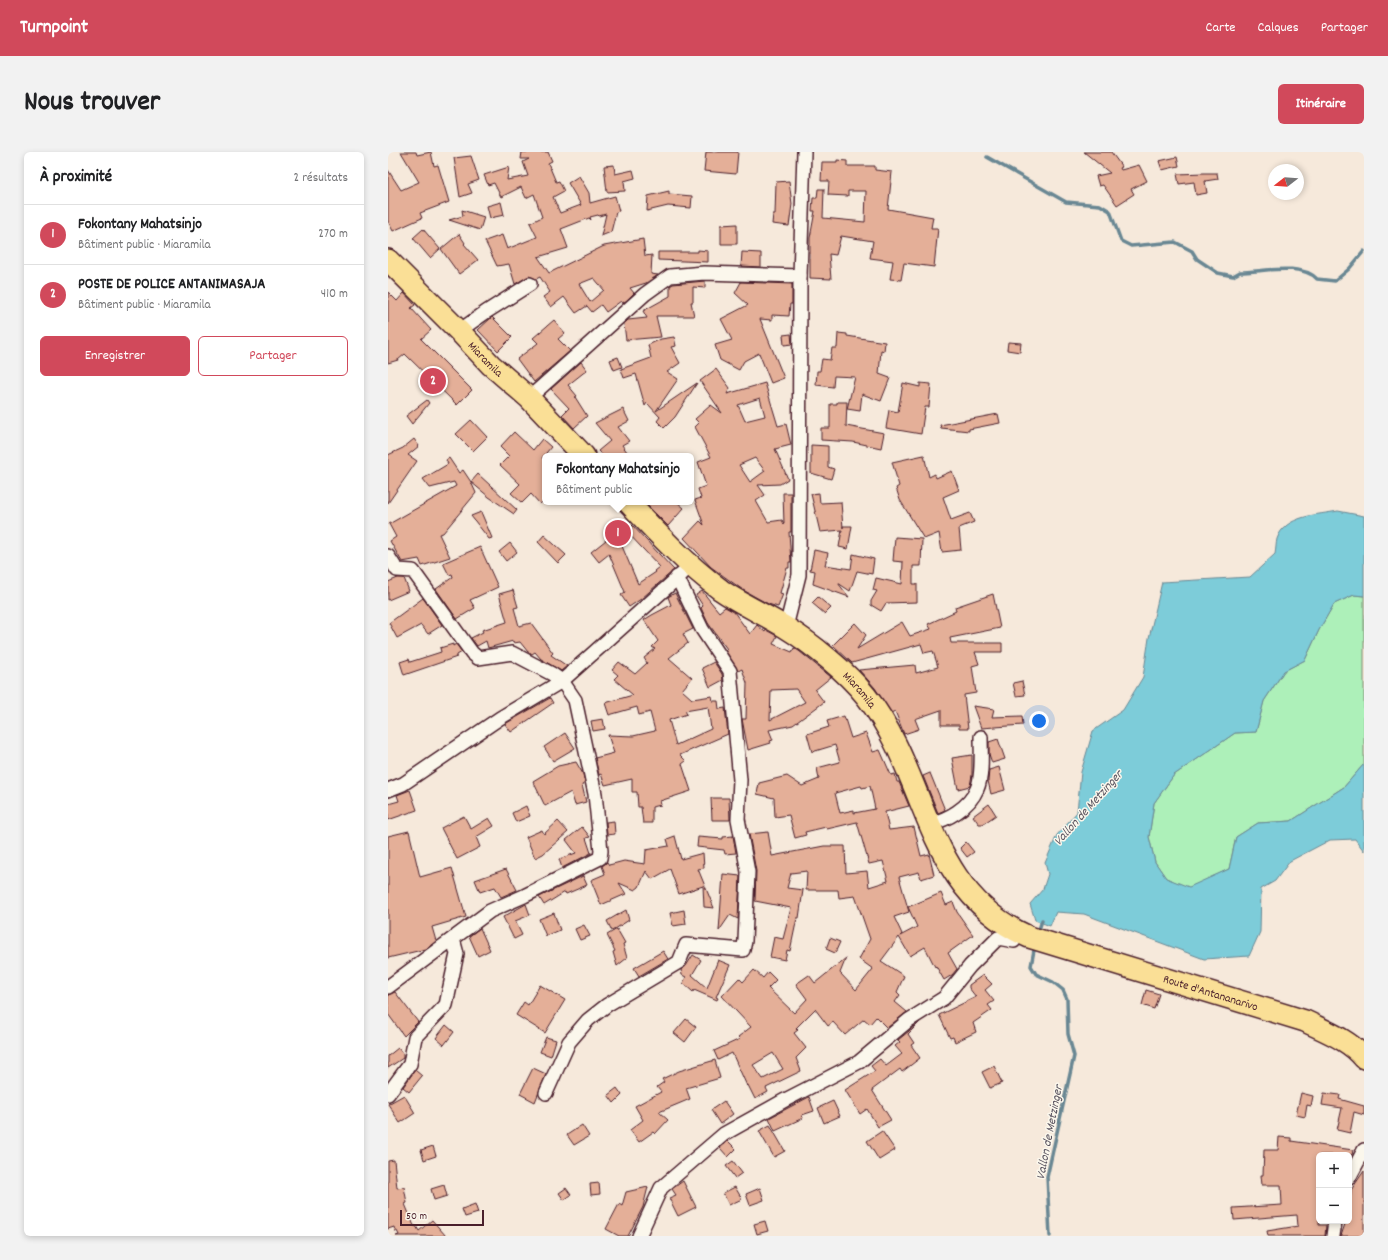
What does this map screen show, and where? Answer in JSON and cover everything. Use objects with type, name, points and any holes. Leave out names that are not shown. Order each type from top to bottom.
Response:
[{"type":"main road","name":"Miaramila","points":[[388,260],[460,331],[491,365],[529,398],[581,453]]},
{"type":"main road","name":"Miaramila","points":[[631,505],[667,543],[684,571],[722,590],[786,627],[843,672],[870,701],[906,762],[940,849],[965,888],[978,904],[996,920],[1019,932]]},
{"type":"main road","name":"Route d'Antananarivo","points":[[1019,932],[1305,1021],[1338,1037],[1359,1051],[1364,1058]]},
{"type":"street","points":[[786,627],[799,575],[800,276],[804,152]]},
{"type":"street","points":[[529,398],[645,294],[670,276],[704,273],[800,276]]},
{"type":"street","points":[[460,331],[486,312],[530,284]]},
{"type":"street","points":[[388,556],[397,570],[413,571],[475,656],[478,658],[512,653],[552,674],[562,681],[575,700],[595,794],[600,858],[524,896],[490,911],[388,987]]},
{"type":"street","points":[[388,790],[403,784],[500,718],[562,681],[684,571],[702,629],[730,671],[740,780],[738,819],[748,872],[745,940],[743,950],[686,945],[679,962],[607,1005],[588,1020],[569,1042],[546,1093]]},
{"type":"street","points":[[929,824],[939,822],[953,815],[971,799],[978,788],[981,737]]},
{"type":"street","points":[[639,1236],[661,1188],[724,1134],[785,1100],[859,1062],[908,1020],[944,998],[970,966],[998,938],[1014,941],[1019,932]]},
{"type":"street","points":[[388,1094],[410,1064],[415,1037],[446,1005],[457,954],[453,939]]},
{"type":"street","points":[[1352,1172],[1364,1150]]},
{"type":"street","points":[[1333,1236],[1335,1224]]},
{"type":"green space","points":[[1354,595],[1364,596],[1364,764],[1344,787],[1291,821],[1258,823],[1236,837],[1229,869],[1189,888],[1166,878],[1155,862],[1149,837],[1154,803],[1174,775],[1235,733],[1256,732],[1264,701],[1284,671],[1305,660],[1319,630],[1334,604]]},
{"type":"water","points":[[1338,511],[1364,516],[1364,596],[1354,595],[1334,604],[1319,630],[1305,660],[1284,671],[1264,701],[1256,732],[1235,733],[1174,775],[1154,803],[1149,837],[1155,862],[1166,878],[1189,887],[1229,869],[1236,837],[1258,823],[1291,821],[1344,787],[1364,764],[1364,851],[1355,839],[1330,840],[1290,861],[1275,881],[1261,889],[1260,932],[1249,956],[1204,959],[1084,914],[1056,912],[1050,926],[1035,920],[1030,904],[1043,889],[1048,874],[1045,863],[1057,835],[1077,812],[1081,772],[1093,731],[1123,710],[1143,677],[1149,638],[1162,582],[1250,577],[1275,554],[1277,539],[1281,531],[1287,525],[1312,515]]},
{"type":"building","points":[[401,152],[416,152],[417,155],[431,152],[434,166],[438,165],[449,202],[420,213],[422,218],[393,231],[388,221],[388,170],[401,190],[419,182]]},
{"type":"building","points":[[522,152],[548,152],[552,161],[548,163],[556,182],[559,181],[564,191],[553,197],[560,213],[581,205],[568,183],[579,176],[589,193],[590,203],[615,196],[619,211],[616,212],[611,232],[601,236],[606,214],[590,217],[591,220],[589,218],[561,229],[568,248],[538,257],[549,273],[604,246],[643,239],[645,256],[652,255],[651,274],[658,275],[646,283],[630,288],[634,293],[626,301],[622,303],[621,301],[606,312],[601,305],[592,312],[587,306],[576,313],[564,297],[551,307],[543,297],[550,292],[540,277],[536,279],[529,276],[515,284],[509,264],[497,266],[485,241],[502,235],[507,249],[537,237],[530,223],[542,217],[534,194],[526,198],[521,187],[501,197],[494,183],[488,185],[484,175],[509,167],[507,180],[528,176],[523,162],[529,159],[521,159]],"holes":[[[594,278],[604,290],[590,302],[579,284]]]},
{"type":"building","points":[[706,152],[738,152],[736,174],[704,171]]},
{"type":"building","points":[[1084,152],[1111,152],[1122,167],[1120,168],[1121,170],[1139,165],[1147,181],[1131,189],[1134,194],[1117,205],[1103,185],[1099,186],[1096,176],[1110,173]]},
{"type":"building","points":[[471,156],[479,180],[468,184],[472,193],[460,197],[454,158]]},
{"type":"building","points":[[1177,157],[1179,166],[1162,170],[1159,161]]},
{"type":"building","points":[[837,160],[847,161],[847,166],[875,166],[875,170],[892,172],[888,209],[933,217],[931,228],[938,228],[934,267],[904,263],[901,280],[890,279],[893,261],[870,258],[873,241],[841,236],[836,255],[829,254],[831,279],[810,278],[810,238],[815,211],[812,211],[813,198],[817,198],[818,189],[824,189],[823,218],[865,222],[866,191],[848,191],[848,196],[828,195],[829,181],[821,181],[822,162],[837,162]]},
{"type":"building","points":[[614,165],[615,174],[633,170],[635,178],[624,181],[625,191],[607,192],[604,166]]},
{"type":"building","points":[[1217,173],[1218,179],[1205,181],[1207,193],[1196,195],[1194,182],[1179,184],[1177,174]]},
{"type":"building","points":[[789,181],[792,204],[789,226],[772,224],[773,214],[775,214],[776,182]]},
{"type":"building","points":[[669,191],[669,194],[692,196],[691,208],[668,206],[647,211],[648,196]]},
{"type":"building","points":[[501,202],[504,215],[490,218],[487,206]]},
{"type":"building","points":[[462,210],[484,217],[480,230],[449,220],[463,216]]},
{"type":"building","points":[[737,224],[737,244],[721,244],[721,225]]},
{"type":"building","points":[[423,229],[440,249],[430,258],[413,238]]},
{"type":"building","points":[[459,234],[465,243],[464,244],[478,260],[459,274],[441,249]]},
{"type":"building","points":[[698,250],[708,251],[708,262],[658,260],[658,252],[698,252]]},
{"type":"building","points":[[742,252],[761,253],[761,267],[741,266]]},
{"type":"building","points":[[705,281],[705,288],[693,287],[693,302],[691,302],[694,316],[656,316],[661,337],[626,340],[624,324],[628,320],[647,318],[643,311],[670,296],[670,286],[673,284]]},
{"type":"building","points":[[741,282],[792,284],[792,304],[790,304],[789,316],[772,315],[772,320],[760,319],[784,378],[771,383],[759,353],[744,361],[739,370],[720,360],[715,345],[732,340],[721,319],[748,305],[735,293]]},
{"type":"building","points":[[388,292],[397,301],[404,293],[415,305],[411,308],[431,330],[421,339],[472,390],[457,405],[405,354],[398,360],[388,363]]},
{"type":"building","points":[[492,317],[512,337],[498,351],[478,330]]},
{"type":"building","points":[[554,320],[565,333],[558,339],[570,351],[534,382],[517,359],[538,343],[533,338]]},
{"type":"building","points":[[838,333],[847,334],[847,336],[885,342],[884,351],[881,350],[879,374],[890,378],[881,401],[862,394],[860,411],[847,409],[855,377],[834,376],[833,387],[816,385],[817,371],[820,371],[822,359],[830,360],[832,348],[837,348]]},
{"type":"building","points":[[791,334],[792,344],[784,345],[783,335]]},
{"type":"building","points":[[674,337],[676,346],[671,347],[680,363],[667,372],[678,379],[656,411],[697,383],[675,417],[664,428],[657,421],[660,417],[647,403],[645,406],[636,374],[624,378],[621,369],[651,358],[648,345],[661,339]]},
{"type":"building","points":[[1008,342],[1021,343],[1020,352],[1007,350]]},
{"type":"building","points":[[618,357],[622,367],[614,370],[610,360]]},
{"type":"building","points":[[581,362],[587,370],[568,385],[577,396],[575,397],[587,416],[574,428],[562,415],[569,408],[551,389]]},
{"type":"building","points":[[716,369],[730,388],[727,394],[765,383],[778,426],[786,424],[791,445],[775,449],[788,479],[780,484],[758,485],[765,495],[756,501],[768,522],[782,520],[784,524],[783,493],[791,493],[791,532],[789,532],[791,562],[789,562],[789,568],[787,568],[780,593],[783,594],[778,607],[768,604],[743,590],[711,567],[684,538],[700,521],[704,525],[695,500],[701,498],[698,489],[706,486],[698,462],[711,457],[695,427],[699,423],[695,419],[711,405],[722,413],[700,381]],"holes":[[[760,398],[765,416],[745,421],[738,405]],[[755,458],[765,471],[750,482],[739,465]]]},
{"type":"building","points":[[903,383],[920,387],[920,383],[931,384],[929,407],[925,407],[921,434],[886,428],[889,410],[898,412]]},
{"type":"building","points":[[427,400],[429,403],[412,424],[406,416]]},
{"type":"building","points":[[837,402],[847,402],[846,426],[884,433],[881,448],[853,442],[821,440],[821,428],[830,428],[830,404],[837,404]]},
{"type":"building","points":[[623,409],[629,421],[618,427],[629,441],[622,445],[628,453],[600,453],[598,451],[610,441],[595,423]]},
{"type":"building","points":[[998,414],[1000,423],[969,429],[969,431],[941,428],[940,425]]},
{"type":"building","points":[[471,420],[487,437],[473,451],[456,434]]},
{"type":"building","points":[[514,432],[533,450],[542,439],[551,447],[546,453],[542,453],[542,502],[540,504],[531,494],[522,503],[511,493],[520,484],[500,465],[509,456],[500,447]]},
{"type":"building","points":[[414,439],[419,446],[408,455],[417,461],[388,503],[388,455],[403,448]]},
{"type":"building","points":[[811,445],[828,446],[828,467],[834,469],[831,479],[811,473]]},
{"type":"building","points":[[924,455],[929,477],[935,474],[936,478],[952,471],[959,490],[943,497],[951,520],[970,513],[974,522],[959,528],[961,550],[942,552],[939,533],[924,539],[900,500],[896,488],[899,486],[892,462]]},
{"type":"building","points":[[449,458],[459,473],[463,470],[476,493],[443,533],[439,534],[450,557],[422,566],[419,559],[402,562],[390,541],[396,537],[389,524],[456,486],[454,482],[430,488],[423,479],[448,464],[446,460]]},
{"type":"building","points":[[478,474],[517,510],[514,514],[489,497],[471,482]]},
{"type":"building","points":[[819,493],[820,503],[841,502],[843,528],[843,526],[852,526],[848,549],[839,547],[842,530],[820,532],[811,494]]},
{"type":"building","points":[[647,505],[680,505],[684,508],[668,526]]},
{"type":"building","points":[[481,512],[492,538],[489,539],[471,516]]},
{"type":"building","points":[[632,525],[674,570],[641,599],[629,607],[621,595],[625,592],[609,554],[599,562],[591,552],[616,532],[638,584],[656,572],[655,571],[660,567],[626,531]]},
{"type":"building","points":[[544,535],[566,555],[558,563],[538,542]]},
{"type":"building","points":[[895,537],[922,539],[921,566],[913,566],[913,584],[917,584],[917,602],[886,603],[881,611],[871,605],[871,601],[877,591],[873,590],[876,578],[902,584],[903,562],[893,561]]},
{"type":"building","points":[[510,543],[517,552],[506,561],[499,552]]},
{"type":"building","points":[[480,547],[498,587],[470,600],[475,608],[457,619],[436,589],[453,577],[452,574],[449,575],[443,563]]},
{"type":"building","points":[[814,550],[828,553],[825,565],[851,569],[853,554],[874,559],[872,574],[857,571],[850,591],[838,583],[849,597],[813,584],[815,571],[810,570]]},
{"type":"building","points":[[398,578],[404,578],[409,591],[388,600],[388,582]]},
{"type":"building","points":[[513,590],[518,607],[514,608],[519,626],[531,623],[553,653],[551,655],[567,666],[561,671],[541,659],[535,652],[532,654],[528,652],[520,642],[514,643],[513,641],[488,648],[486,641],[477,646],[471,638],[483,632],[482,630],[507,622],[499,594]]},
{"type":"building","points":[[702,591],[719,612],[725,607],[734,612],[750,634],[757,625],[765,632],[766,630],[777,636],[773,644],[792,652],[794,648],[831,677],[815,690],[824,702],[793,725],[769,730],[773,740],[770,741],[771,743],[748,750],[742,719],[746,719],[747,683],[742,669],[738,671],[725,650],[727,649],[708,623],[701,608],[703,606],[696,595]],"holes":[[[796,689],[805,702],[770,720],[771,690]]]},
{"type":"building","points":[[675,593],[693,629],[683,634],[688,643],[669,658],[692,678],[682,690],[692,699],[712,696],[713,701],[718,701],[719,709],[725,708],[728,734],[680,755],[686,761],[682,764],[691,791],[660,801],[661,805],[652,807],[652,823],[643,823],[641,807],[638,807],[637,792],[632,792],[632,779],[605,785],[601,774],[599,775],[595,758],[614,753],[608,735],[633,736],[655,731],[650,712],[639,715],[637,707],[609,715],[605,703],[633,695],[614,679],[618,675],[612,670],[619,662],[635,674],[647,663],[644,658],[655,649],[652,647],[658,641],[644,620],[671,605],[668,597]],"holes":[[[708,707],[711,729],[676,745],[669,720],[687,714],[685,711]]]},
{"type":"building","points":[[993,594],[1000,628],[950,638],[951,643],[1002,643],[1002,652],[975,652],[979,664],[972,666],[976,693],[964,695],[968,729],[959,729],[959,725],[941,725],[941,710],[915,719],[919,729],[904,734],[895,711],[891,713],[875,688],[859,670],[915,665],[916,673],[938,667],[933,651],[924,653],[921,644],[852,663],[833,645],[855,623],[866,635],[857,649],[902,622],[910,636],[931,629],[928,624],[956,611],[955,607]]},
{"type":"building","points":[[818,597],[831,608],[825,614],[812,603]]},
{"type":"building","points":[[423,598],[442,625],[428,634],[421,625],[397,638],[389,623]]},
{"type":"building","points":[[453,644],[453,646],[456,644],[462,652],[457,655],[457,657],[404,675],[400,662],[409,659],[410,662],[441,652],[440,648]]},
{"type":"building","points":[[714,662],[722,674],[723,680],[710,687],[702,668]]},
{"type":"building","points":[[1022,681],[1025,695],[1016,696],[1013,683]]},
{"type":"building","points":[[550,698],[553,703],[511,732],[505,724]]},
{"type":"building","points":[[973,706],[994,709],[992,717],[1022,716],[1023,725],[981,728]]},
{"type":"building","points":[[844,716],[851,738],[866,733],[873,752],[880,750],[891,775],[895,774],[897,782],[899,782],[909,806],[885,812],[889,830],[914,827],[921,856],[929,854],[934,875],[921,879],[919,872],[899,877],[909,912],[894,917],[902,934],[900,936],[917,927],[908,907],[941,893],[946,905],[953,902],[957,912],[973,935],[948,953],[957,969],[952,975],[944,980],[936,966],[935,967],[925,947],[910,956],[899,937],[881,961],[904,976],[897,992],[900,995],[895,1002],[907,1012],[887,1028],[876,1017],[870,1024],[864,1019],[845,1035],[833,1022],[828,1026],[815,1009],[796,1028],[798,1030],[794,1033],[806,1048],[796,1058],[801,1071],[766,1088],[768,1092],[755,1099],[748,1085],[747,1086],[732,1053],[718,1060],[714,1051],[740,1039],[738,1037],[751,1027],[722,996],[739,978],[743,982],[754,970],[763,978],[768,972],[776,980],[768,988],[794,1013],[807,999],[796,984],[809,975],[815,983],[846,958],[840,973],[856,990],[873,969],[859,959],[870,939],[855,896],[839,898],[838,890],[806,890],[807,871],[791,873],[787,888],[803,890],[799,918],[797,918],[790,951],[787,950],[785,960],[770,957],[774,937],[783,939],[791,908],[755,901],[756,871],[749,834],[768,832],[772,856],[824,846],[845,846],[846,873],[867,871],[869,887],[888,881],[883,861],[869,864],[857,822],[827,829],[826,827],[805,832],[806,835],[795,838],[789,815],[775,817],[774,798],[757,794],[759,783],[787,776],[802,786],[819,779],[817,768],[840,762],[835,745],[812,752],[807,734],[829,727],[827,721]],"holes":[[[861,786],[862,788],[870,786],[875,809],[854,813],[854,810],[840,813],[835,793]],[[773,1053],[783,1069],[763,1079],[753,1065]]]},
{"type":"building","points":[[603,719],[605,729],[593,731],[591,721]]},
{"type":"building","points":[[565,733],[575,748],[553,761],[544,747]]},
{"type":"building","points":[[998,739],[1005,759],[992,763],[989,754],[989,742]]},
{"type":"building","points":[[972,755],[972,775],[970,786],[958,789],[952,758]]},
{"type":"building","points":[[576,762],[583,774],[585,783],[582,785],[586,802],[575,805],[571,792],[545,806],[533,781],[558,766]]},
{"type":"building","points":[[999,767],[1005,790],[991,794],[988,781],[989,770]]},
{"type":"building","points":[[930,773],[945,810],[938,813],[923,776]]},
{"type":"building","points":[[410,790],[417,810],[388,820],[388,804],[399,801],[397,795]]},
{"type":"building","points":[[711,798],[729,798],[730,820],[712,820]]},
{"type":"building","points":[[989,804],[996,815],[983,824],[979,824],[973,816]]},
{"type":"building","points":[[526,806],[530,816],[516,822],[512,813]]},
{"type":"building","points":[[464,816],[471,829],[489,818],[494,826],[476,837],[480,847],[457,859],[441,828]]},
{"type":"building","points":[[558,821],[568,832],[543,854],[535,858],[526,837],[542,830],[544,834]]},
{"type":"building","points":[[614,821],[615,834],[607,835],[606,822]]},
{"type":"building","points":[[582,827],[590,837],[586,838],[591,853],[562,868],[559,859],[576,853],[566,840]]},
{"type":"building","points":[[409,831],[420,877],[452,868],[466,917],[432,927],[436,941],[426,949],[388,958],[388,836]]},
{"type":"building","points":[[675,836],[681,859],[703,853],[704,868],[698,869],[714,908],[704,907],[703,886],[679,894],[670,869],[652,879],[646,871],[639,887],[635,890],[619,883],[626,894],[601,905],[591,880],[605,874],[602,866],[607,862],[609,865],[624,861],[645,864],[646,850],[669,846],[667,839]]},
{"type":"building","points":[[733,836],[736,853],[725,854],[724,850],[697,847],[698,837],[723,839],[723,837]]},
{"type":"building","points":[[966,842],[974,852],[967,857],[960,848]]},
{"type":"building","points":[[506,869],[517,890],[501,897],[495,887],[480,892],[475,880]]},
{"type":"building","points":[[723,874],[740,876],[738,919],[730,915],[719,931]]},
{"type":"building","points":[[583,876],[587,885],[566,894],[565,892],[544,905],[539,897]]},
{"type":"building","points":[[526,904],[530,915],[515,921],[522,935],[514,939],[503,917]]},
{"type":"building","points":[[626,910],[629,920],[612,931],[607,921]]},
{"type":"building","points":[[684,910],[686,924],[673,926],[670,913]]},
{"type":"building","points":[[554,913],[560,930],[546,936],[539,919]]},
{"type":"building","points":[[584,925],[590,936],[580,940],[575,929]]},
{"type":"building","points":[[480,928],[490,950],[478,956],[469,936]]},
{"type":"building","points":[[617,929],[625,943],[623,944],[627,958],[617,966],[613,952],[615,951],[607,935]]},
{"type":"building","points":[[830,938],[840,942],[835,953],[826,949]]},
{"type":"building","points":[[663,951],[668,959],[639,976],[634,968]]},
{"type":"building","points":[[693,955],[701,960],[692,975],[707,988],[718,960],[730,965],[716,997],[718,998],[717,1000],[694,990],[693,992],[683,983],[686,977],[682,975],[681,970],[686,966]]},
{"type":"building","points":[[983,975],[992,984],[985,990],[994,1001],[988,1005],[992,1010],[973,1023],[976,1032],[955,1042],[953,1037],[950,1038],[939,1015],[976,997],[969,988],[969,985]]},
{"type":"building","points":[[540,985],[565,1000],[545,1033],[516,1015],[524,1002],[528,1005]]},
{"type":"building","points":[[1146,990],[1159,994],[1154,1009],[1142,1005]]},
{"type":"building","points":[[395,992],[418,1022],[404,1036],[388,1014],[388,995]]},
{"type":"building","points":[[686,1019],[696,1027],[685,1042],[674,1033]]},
{"type":"building","points":[[920,1022],[908,1034],[914,1043],[911,1045],[920,1058],[902,1072],[900,1069],[872,1090],[891,1120],[878,1127],[867,1109],[860,1114],[845,1090],[875,1071],[871,1066],[880,1059],[886,1066],[902,1054],[895,1046],[900,1042],[898,1040]]},
{"type":"building","points":[[446,1025],[454,1032],[444,1045],[436,1038]]},
{"type":"building","points":[[546,1037],[556,1040],[551,1056],[540,1052]]},
{"type":"building","points":[[398,1048],[403,1054],[403,1058],[388,1068],[388,1056]]},
{"type":"building","points":[[715,1060],[720,1078],[686,1088],[690,1099],[659,1112],[668,1120],[655,1134],[653,1132],[639,1142],[630,1130],[643,1120],[635,1106],[661,1092],[657,1087],[664,1082],[662,1079],[679,1071]]},
{"type":"building","points":[[994,1066],[1002,1083],[990,1088],[982,1072]]},
{"type":"building","points":[[533,1068],[546,1074],[535,1102],[520,1094]]},
{"type":"building","points":[[415,1070],[422,1076],[409,1092],[403,1087]]},
{"type":"building","points":[[617,1088],[622,1095],[614,1103],[608,1095]]},
{"type":"building","points":[[1301,1093],[1313,1096],[1311,1106],[1307,1105],[1305,1117],[1296,1115]]},
{"type":"building","points":[[1324,1093],[1340,1095],[1339,1099],[1364,1106],[1364,1115],[1354,1112],[1350,1133],[1337,1130],[1342,1108],[1322,1105]]},
{"type":"building","points":[[404,1095],[415,1113],[400,1123],[388,1104]]},
{"type":"building","points":[[809,1097],[814,1111],[802,1115],[803,1118],[775,1131],[769,1118]]},
{"type":"building","points":[[724,1101],[733,1114],[720,1124],[711,1110]]},
{"type":"building","points":[[833,1101],[840,1116],[824,1123],[818,1108]]},
{"type":"building","points":[[582,1125],[589,1136],[574,1145],[567,1135]]},
{"type":"building","points":[[770,1125],[785,1151],[774,1157],[759,1131]]},
{"type":"building","points":[[882,1131],[895,1150],[879,1160],[867,1141]]},
{"type":"building","points":[[1279,1137],[1291,1138],[1291,1141],[1353,1150],[1352,1155],[1352,1152],[1316,1152],[1316,1224],[1326,1225],[1325,1236],[1268,1236],[1267,1231],[1298,1226],[1297,1215],[1234,1220],[1233,1208],[1282,1205],[1281,1185],[1262,1185],[1261,1175],[1263,1175],[1264,1150],[1278,1150]]},
{"type":"building","points":[[728,1141],[736,1149],[728,1157],[720,1148]]},
{"type":"building","points":[[433,1146],[436,1156],[424,1160],[421,1150]]},
{"type":"building","points":[[394,1160],[397,1188],[404,1187],[407,1203],[405,1204],[414,1226],[416,1226],[419,1231],[432,1220],[446,1236],[396,1236],[399,1235],[397,1231],[395,1231],[394,1227],[388,1229],[388,1161]]},
{"type":"building","points":[[733,1161],[742,1173],[735,1178],[726,1166]]},
{"type":"building","points":[[1364,1171],[1364,1236],[1341,1236],[1345,1224],[1352,1224],[1352,1189]]},
{"type":"building","points":[[683,1181],[696,1207],[678,1216],[669,1198],[676,1195],[672,1189]]},
{"type":"building","points":[[599,1183],[600,1194],[591,1195],[590,1184]]},
{"type":"building","points":[[444,1185],[447,1196],[434,1200],[431,1189]]},
{"type":"building","points":[[648,1187],[643,1207],[628,1236],[619,1236],[606,1229],[619,1204],[622,1206],[626,1192]]},
{"type":"building","points":[[735,1187],[742,1199],[729,1205],[723,1193]]},
{"type":"building","points":[[566,1188],[571,1195],[564,1200],[559,1193]]},
{"type":"building","points":[[760,1188],[764,1200],[750,1205],[746,1194]]},
{"type":"building","points":[[475,1204],[478,1213],[465,1217],[462,1209]]},
{"type":"building","points":[[765,1221],[768,1231],[757,1234],[754,1224]]},
{"type":"waterway","points":[[987,157],[1066,202],[1100,205],[1110,211],[1121,241],[1131,246],[1175,242],[1192,251],[1197,259],[1218,273],[1233,276],[1240,272],[1291,269],[1310,274],[1317,279],[1335,281],[1349,269],[1364,251]]},
{"type":"waterway","name":"Vallon de Metzinger","points":[[1038,933],[1042,920]]},
{"type":"waterway","name":"Vallon de Metzinger","points":[[1035,945],[1031,966],[1036,974],[1053,982],[1063,990],[1067,999],[1068,1034],[1074,1056],[1047,1177],[1050,1236]]},
{"type":"place","name":"POSTE DE POLICE ANTANIMASAJA","points":[[433,381]]},
{"type":"place","name":"Fokontany Mahatsinjo","points":[[618,533]]}]
